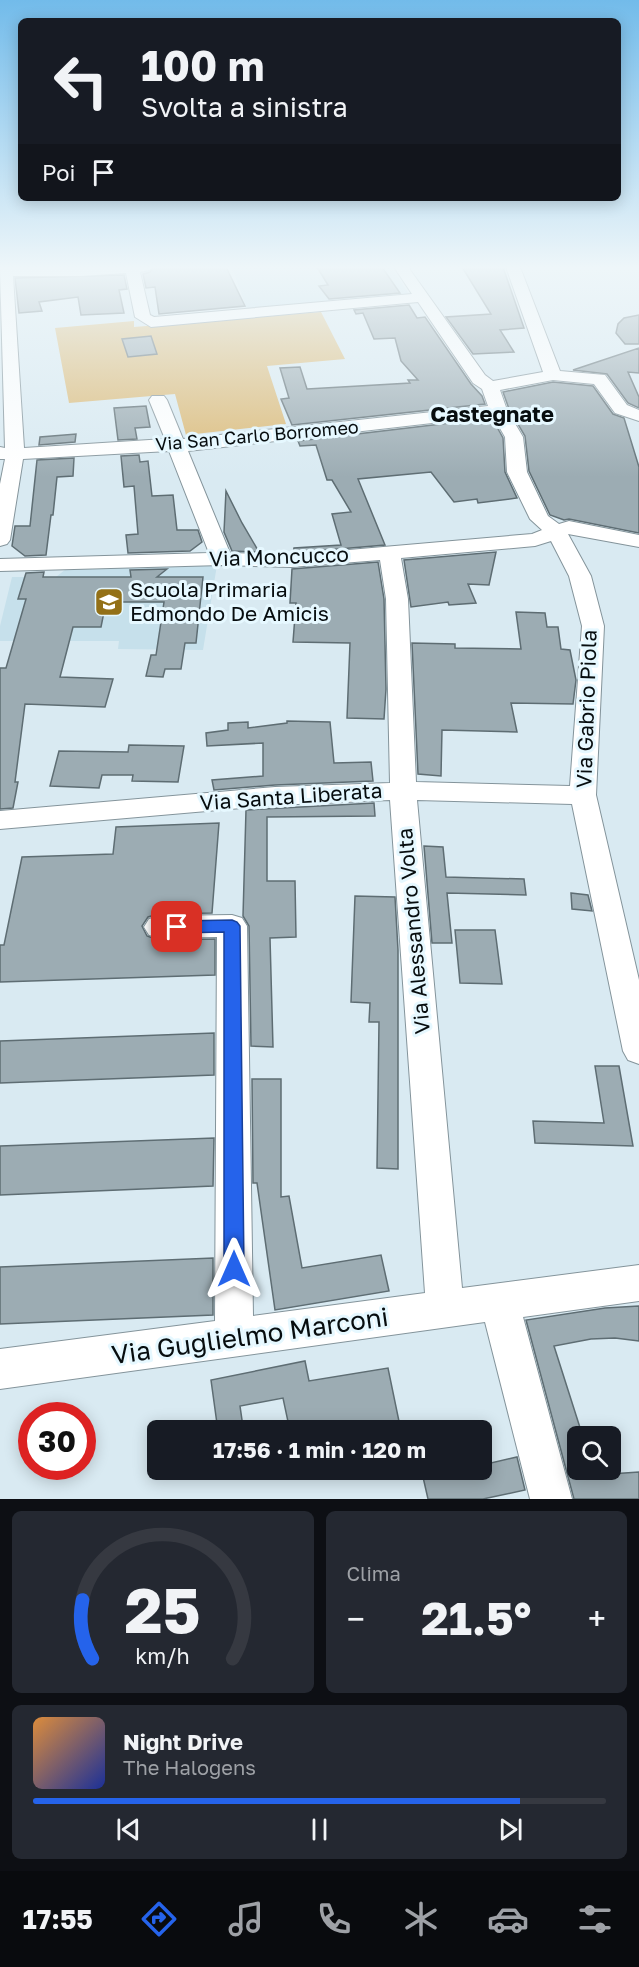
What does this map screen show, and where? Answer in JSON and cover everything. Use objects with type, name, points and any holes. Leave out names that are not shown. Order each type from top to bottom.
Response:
[{"type":"street","points":[[0,540],[8,453],[5,337]]},
{"type":"street","points":[[451,337],[480,379],[490,387],[553,375],[599,379],[621,409],[639,416]]},
{"type":"street","points":[[539,337],[553,375]]},
{"type":"street","name":"Via Gabrio Piola","points":[[490,387],[498,410],[514,437],[517,472],[540,519],[556,531],[580,576],[593,626],[583,795],[639,1051]]},
{"type":"street","points":[[158,400],[222,559]]},
{"type":"street","name":"Via San Carlo Borromeo","points":[[8,453],[41,454],[160,445],[176,446],[298,435],[498,410]]},
{"type":"street","name":"Via Moncucco","points":[[0,565],[222,559],[291,561],[535,540],[563,527],[575,527],[639,541]]},
{"type":"street","name":"Via Alessandro Volta","points":[[389,552],[397,599],[403,791],[445,1310]]},
{"type":"street","name":"Via Santa Liberata","points":[[0,820],[275,796],[403,791],[583,795]]},
{"type":"street","points":[[159,927],[232,926],[234,1338]]},
{"type":"street","name":"Via Guglielmo Marconi","points":[[0,1369],[639,1283]]},
{"type":"street","points":[[499,1301],[551,1499]]},
{"type":"shaded area","points":[[57,337],[334,337],[345,359],[267,366],[286,424],[186,435],[175,394],[69,403]]},
{"type":"shaded area","name":"Scuola Primaria Edmondo De Amicis","points":[[217,565],[203,650],[118,649],[119,641],[0,641],[0,626],[12,577],[56,577],[66,569]]},
{"type":"building","points":[[151,337],[157,354],[128,357],[122,339]]},
{"type":"building","points":[[373,337],[439,337],[482,396],[485,404],[292,425],[281,399],[289,398],[280,368],[300,367],[307,389],[410,383],[408,380],[418,380],[401,361],[395,338],[374,339]]},
{"type":"building","points":[[461,337],[504,337],[514,352],[473,354]]},
{"type":"building","points":[[619,337],[639,337],[639,344],[625,344]]},
{"type":"building","points":[[639,348],[639,373],[628,372],[639,397],[639,408],[628,403],[607,374],[573,370]]},
{"type":"building","points":[[553,382],[593,386],[613,414],[624,418],[639,467],[639,533],[569,519],[564,520],[550,515],[529,471],[525,436],[509,409],[503,392]]},
{"type":"building","points":[[146,406],[150,427],[135,428],[137,439],[118,440],[114,408]]},
{"type":"building","points":[[492,418],[503,438],[505,472],[517,498],[478,503],[477,499],[454,502],[431,472],[358,479],[385,545],[293,553],[294,548],[341,545],[332,514],[351,512],[332,480],[327,480],[316,445],[300,446],[298,441]]},
{"type":"building","points":[[76,434],[75,442],[39,445],[40,437]]},
{"type":"building","points":[[139,455],[140,462],[148,461],[152,496],[173,495],[177,530],[198,530],[202,542],[190,551],[128,553],[126,535],[138,534],[134,486],[124,487],[121,456]]},
{"type":"building","points":[[74,458],[73,476],[57,477],[46,555],[25,556],[12,546],[15,526],[30,526],[37,460]]},
{"type":"building","points":[[226,491],[259,552],[232,551],[224,532]]},
{"type":"building","points":[[496,552],[489,585],[468,584],[476,603],[449,605],[448,602],[411,607],[404,560]]},
{"type":"building","points":[[378,562],[384,599],[386,689],[384,719],[347,718],[350,643],[293,642],[296,603],[290,603],[292,569]]},
{"type":"building","points":[[167,569],[157,577],[203,577],[196,643],[185,643],[181,669],[165,669],[163,677],[146,676],[151,655],[156,655],[164,602],[106,602],[101,627],[73,627],[60,677],[113,679],[105,707],[25,704],[15,782],[18,782],[13,808],[0,809],[0,668],[6,668],[26,599],[18,599],[26,573],[44,572],[43,577],[131,577],[130,570]]},
{"type":"building","points":[[516,612],[545,613],[547,627],[558,627],[561,649],[570,650],[576,680],[573,704],[511,703],[517,732],[442,730],[441,776],[418,774],[412,643],[455,644],[455,648],[521,649]]},
{"type":"building","points":[[287,721],[330,722],[334,763],[371,762],[373,781],[214,790],[212,780],[263,776],[263,743],[207,746],[206,733],[228,730],[228,723],[248,722],[248,728],[287,723]]},
{"type":"building","points":[[129,745],[184,746],[178,782],[132,781],[133,775],[102,775],[99,788],[50,786],[59,751],[128,752]]},
{"type":"building","points":[[374,803],[375,816],[267,817],[267,881],[295,881],[296,937],[270,938],[273,1047],[251,1046],[249,926],[243,916],[246,810]]},
{"type":"building","points":[[219,823],[212,913],[158,914],[148,917],[142,926],[147,936],[158,940],[215,939],[215,975],[0,982],[0,945],[4,945],[22,857],[113,854],[116,827]]},
{"type":"building","points":[[424,846],[443,847],[446,877],[524,879],[526,895],[447,893],[452,943],[432,943]]},
{"type":"building","points":[[571,893],[588,895],[592,911],[572,909]]},
{"type":"building","points":[[355,896],[395,897],[398,950],[398,1169],[377,1168],[379,1022],[369,1022],[370,1003],[351,1002]]},
{"type":"building","points":[[455,930],[495,930],[502,984],[460,983]]},
{"type":"building","points":[[214,1033],[214,1075],[0,1083],[0,1041]]},
{"type":"building","points":[[595,1066],[619,1066],[633,1146],[535,1143],[533,1121],[604,1123]]},
{"type":"building","points":[[252,1079],[281,1079],[281,1197],[289,1196],[302,1268],[381,1255],[389,1291],[275,1310],[257,1183],[253,1183]]},
{"type":"building","points":[[214,1138],[213,1186],[0,1195],[0,1146]]},
{"type":"building","points":[[213,1258],[213,1315],[0,1324],[0,1267]]},
{"type":"building","points":[[639,1306],[639,1341],[615,1338],[591,1339],[554,1346],[579,1426],[567,1426],[567,1473],[526,1320],[605,1308]]},
{"type":"building","points":[[305,1361],[309,1381],[388,1368],[399,1420],[288,1420],[283,1398],[240,1406],[242,1420],[216,1420],[211,1380]]},
{"type":"building","points":[[517,1457],[525,1490],[483,1499],[428,1499],[424,1480],[492,1480],[492,1463]]},
{"type":"building","points":[[639,1472],[639,1499],[574,1499],[569,1480],[621,1480],[621,1473]]},
{"type":"place","name":"Scuola Primaria Edmondo De Amicis","points":[[109,602]]},
{"type":"district","name":"Castegnate","points":[[492,414]]},
{"type":"route","points":[[177,927],[232,926],[234,1269]]}]
